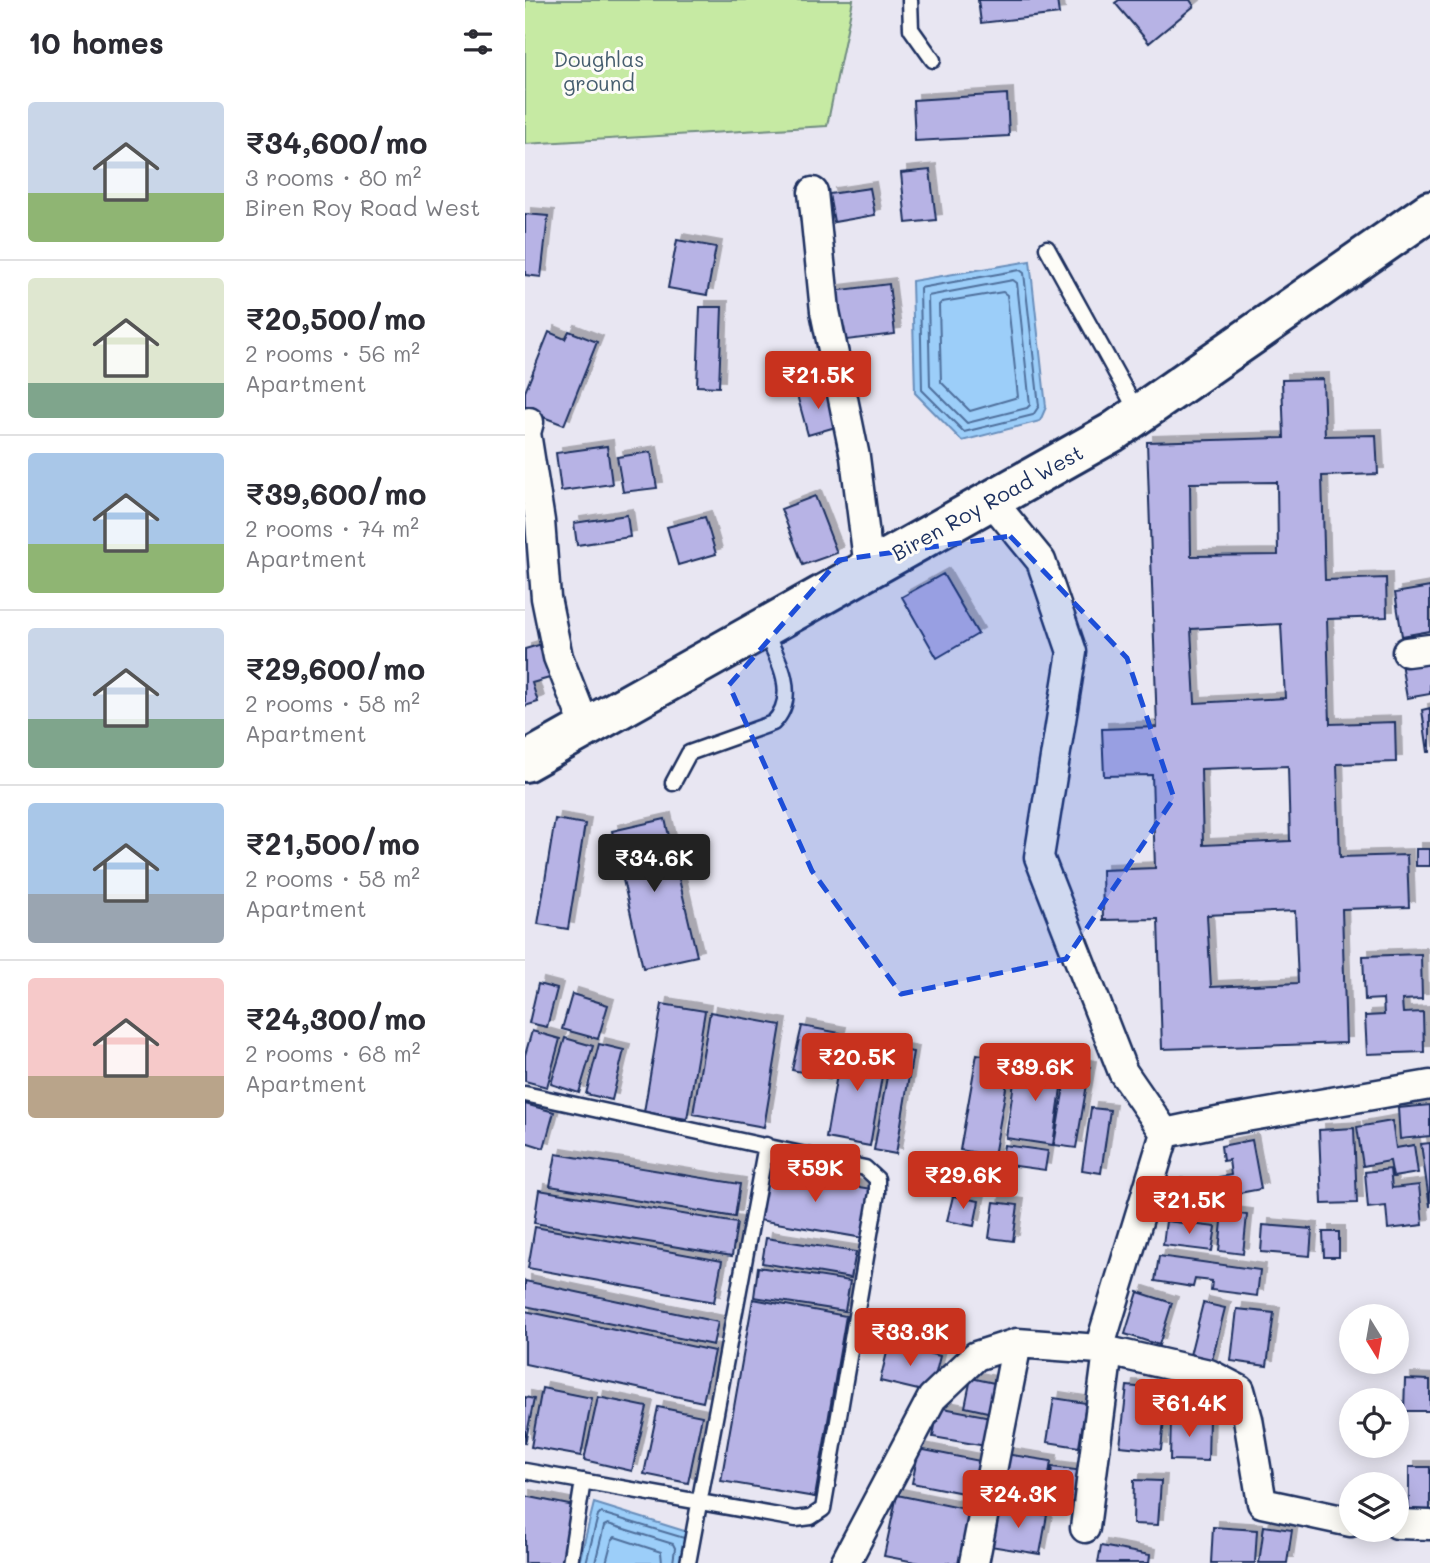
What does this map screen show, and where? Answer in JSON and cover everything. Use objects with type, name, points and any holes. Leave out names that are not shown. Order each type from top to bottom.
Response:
[{"type":"main road","name":"Biren Roy Road West","points":[[525,762],[1113,432],[1430,211]]},
{"type":"street","points":[[813,192],[825,311],[855,457],[869,568]]},
{"type":"street","points":[[529,422],[526,433],[540,521],[547,598],[558,657],[586,728]]},
{"type":"street","points":[[991,500],[1041,561],[1072,652],[1039,857],[1123,1072],[1165,1133]]},
{"type":"street","points":[[1165,1133],[1430,1085]]},
{"type":"street","points":[[1085,1528],[1103,1350],[1165,1133]]},
{"type":"street","points":[[974,1563],[1017,1343]]},
{"type":"street","points":[[845,1563],[932,1398],[976,1356],[1017,1343],[1103,1350],[1209,1374],[1240,1390],[1248,1419],[1262,1503],[1339,1519]]},
{"type":"street","points":[[1409,1524],[1430,1525]]},
{"type":"lane","points":[[910,0],[911,29],[933,60]]},
{"type":"lane","points":[[1047,248],[1139,414]]},
{"type":"lane","points":[[673,783],[689,754],[773,723],[781,715],[786,700],[784,680],[778,657],[763,628]]},
{"type":"lane","points":[[525,1094],[865,1168],[877,1179],[877,1193],[823,1509],[811,1517],[796,1519],[525,1472]]},
{"type":"lane","points":[[688,1563],[766,1145]]},
{"type":"lane","points":[[569,1563],[583,1481]]},
{"type":"highlighted area","points":[[1010,536],[1127,658],[1174,798],[1066,959],[901,994],[812,871],[729,685],[839,560]]},
{"type":"green space","name":"Doughlas ground","points":[[525,0],[853,0],[827,126],[525,144]]},
{"type":"water","points":[[1030,261],[1046,407],[1040,421],[962,441],[915,393],[912,281]]},
{"type":"water","points":[[594,1503],[694,1534],[688,1563],[579,1563]]},
{"type":"building","points":[[978,0],[1057,0],[1059,14],[981,23]]},
{"type":"building","points":[[1119,0],[1190,0],[1194,6],[1149,43],[1115,3]]},
{"type":"building","points":[[1007,94],[1009,136],[915,141],[913,100]]},
{"type":"building","points":[[930,170],[936,220],[906,223],[901,173]]},
{"type":"building","points":[[870,188],[875,215],[834,222],[829,194]]},
{"type":"building","points":[[525,214],[548,216],[541,277],[525,275]]},
{"type":"building","points":[[677,240],[716,247],[707,295],[668,288]]},
{"type":"building","points":[[889,284],[895,334],[839,341],[833,291]]},
{"type":"building","points":[[700,307],[722,307],[719,387],[697,386]]},
{"type":"building","points":[[569,331],[597,342],[564,425],[525,410],[525,392],[549,332],[565,339]]},
{"type":"building","points":[[1323,379],[1325,436],[1376,435],[1378,474],[1322,476],[1325,580],[1386,578],[1387,617],[1327,619],[1330,724],[1395,722],[1396,762],[1337,764],[1340,857],[1407,855],[1409,907],[1342,909],[1346,1043],[1162,1049],[1158,919],[1103,920],[1102,870],[1155,868],[1152,775],[1104,776],[1102,729],[1157,727],[1147,442],[1284,438],[1282,380]],"holes":[[[1277,482],[1278,555],[1191,556],[1190,483]],[[1281,624],[1285,698],[1195,703],[1191,629]],[[1288,766],[1290,841],[1203,845],[1201,769]],[[1295,911],[1298,983],[1211,987],[1207,915]]]},
{"type":"building","points":[[827,386],[839,426],[808,435],[797,395]]},
{"type":"building","points":[[607,446],[612,484],[561,491],[556,453]]},
{"type":"building","points":[[651,452],[657,488],[623,492],[617,457]]},
{"type":"building","points":[[815,496],[837,553],[803,565],[781,509]]},
{"type":"building","points":[[627,515],[630,537],[577,545],[574,523]]},
{"type":"building","points":[[705,517],[716,554],[678,565],[667,527]]},
{"type":"building","points":[[943,574],[978,634],[937,658],[902,597]]},
{"type":"building","points":[[1430,587],[1430,631],[1402,636],[1395,593]]},
{"type":"building","points":[[542,644],[553,677],[532,683],[538,702],[525,706],[525,649]]},
{"type":"building","points":[[1430,658],[1430,694],[1407,698],[1401,663]]},
{"type":"building","points":[[1430,708],[1430,752],[1428,752],[1422,710]]},
{"type":"building","points":[[555,819],[585,824],[568,929],[538,924]]},
{"type":"building","points":[[665,819],[697,956],[643,968],[612,831]]},
{"type":"building","points":[[1416,849],[1430,849],[1430,866],[1416,866]]},
{"type":"building","points":[[1421,954],[1422,999],[1402,1000],[1403,1013],[1423,1012],[1424,1052],[1367,1054],[1365,1016],[1384,1015],[1383,999],[1365,1000],[1363,956]]},
{"type":"building","points":[[538,984],[557,989],[547,1027],[529,1023]]},
{"type":"building","points":[[572,994],[608,1005],[598,1039],[562,1029]]},
{"type":"building","points":[[662,1004],[705,1011],[687,1119],[644,1112]]},
{"type":"building","points":[[710,1012],[781,1025],[764,1127],[693,1114]]},
{"type":"building","points":[[802,1026],[840,1033],[830,1078],[792,1070]]},
{"type":"building","points":[[532,1031],[560,1039],[547,1087],[525,1081],[525,1055]]},
{"type":"building","points":[[565,1038],[593,1046],[579,1093],[551,1084]]},
{"type":"building","points":[[843,1040],[887,1047],[870,1146],[826,1138]]},
{"type":"building","points":[[599,1044],[624,1050],[612,1100],[586,1094]]},
{"type":"building","points":[[892,1048],[913,1052],[896,1154],[874,1150]]},
{"type":"building","points":[[977,1054],[1011,1060],[994,1156],[960,1150]]},
{"type":"building","points":[[1017,1061],[1064,1067],[1053,1145],[1006,1138]]},
{"type":"building","points":[[1068,1063],[1090,1067],[1076,1148],[1054,1145]]},
{"type":"building","points":[[525,1104],[554,1112],[544,1148],[525,1142]]},
{"type":"building","points":[[1430,1105],[1430,1136],[1400,1139],[1398,1108]]},
{"type":"building","points":[[1091,1108],[1110,1110],[1101,1173],[1082,1170]]},
{"type":"building","points":[[1392,1121],[1396,1148],[1414,1145],[1418,1173],[1393,1177],[1390,1161],[1363,1166],[1357,1127]]},
{"type":"building","points":[[1354,1128],[1357,1203],[1322,1204],[1319,1130]]},
{"type":"building","points":[[1252,1140],[1261,1189],[1223,1196],[1219,1177],[1231,1175],[1229,1160],[1223,1161],[1221,1146]]},
{"type":"building","points":[[1430,1143],[1430,1207],[1421,1144]]},
{"type":"building","points":[[1004,1145],[1048,1151],[1045,1170],[1001,1164]]},
{"type":"building","points":[[556,1154],[740,1184],[735,1217],[550,1186]]},
{"type":"building","points":[[1390,1169],[1392,1188],[1419,1185],[1423,1225],[1388,1229],[1386,1206],[1368,1208],[1365,1172]]},
{"type":"building","points":[[767,1171],[871,1189],[863,1238],[759,1220]]},
{"type":"building","points":[[1175,1184],[1215,1189],[1212,1214],[1172,1209]]},
{"type":"building","points":[[539,1190],[737,1223],[732,1256],[534,1223]]},
{"type":"building","points":[[953,1196],[979,1201],[974,1226],[947,1221]]},
{"type":"building","points":[[994,1202],[1018,1205],[1013,1241],[989,1238]]},
{"type":"building","points":[[1223,1212],[1247,1215],[1243,1254],[1219,1251]]},
{"type":"building","points":[[1166,1221],[1216,1227],[1212,1251],[1163,1245]]},
{"type":"building","points":[[1263,1225],[1312,1229],[1310,1256],[1261,1252]]},
{"type":"building","points":[[535,1227],[722,1261],[714,1302],[528,1268]]},
{"type":"building","points":[[1323,1232],[1339,1232],[1339,1257],[1324,1257]]},
{"type":"building","points":[[766,1238],[856,1252],[851,1278],[762,1263]]},
{"type":"building","points":[[1159,1256],[1260,1270],[1257,1296],[1211,1290],[1212,1281],[1195,1279],[1193,1287],[1155,1281]]},
{"type":"building","points":[[758,1267],[850,1281],[845,1311],[754,1297]]},
{"type":"building","points":[[525,1281],[718,1322],[713,1345],[525,1306]]},
{"type":"building","points":[[1138,1292],[1172,1303],[1159,1345],[1125,1334]]},
{"type":"building","points":[[753,1299],[846,1316],[815,1497],[721,1481]]},
{"type":"building","points":[[1203,1303],[1225,1308],[1211,1364],[1189,1359]]},
{"type":"building","points":[[1237,1309],[1274,1313],[1267,1366],[1231,1361]]},
{"type":"building","points":[[525,1311],[714,1351],[703,1402],[525,1364]]},
{"type":"building","points":[[889,1344],[940,1356],[931,1393],[880,1381]]},
{"type":"building","points":[[971,1378],[999,1384],[992,1413],[965,1407]]},
{"type":"building","points":[[1405,1379],[1430,1380],[1430,1411],[1409,1411],[1409,1388],[1405,1388]]},
{"type":"building","points":[[1127,1386],[1167,1390],[1161,1450],[1120,1446]]},
{"type":"building","points":[[542,1388],[592,1398],[581,1456],[531,1447]]},
{"type":"building","points":[[525,1397],[534,1399],[525,1444]]},
{"type":"building","points":[[598,1397],[647,1407],[632,1471],[584,1460]]},
{"type":"building","points":[[1054,1398],[1086,1403],[1079,1447],[1047,1442]]},
{"type":"building","points":[[658,1407],[702,1416],[688,1483],[644,1474]]},
{"type":"building","points":[[938,1407],[991,1417],[986,1446],[933,1437]]},
{"type":"building","points":[[1171,1417],[1209,1418],[1208,1461],[1170,1460]]},
{"type":"building","points":[[919,1449],[980,1461],[973,1495],[912,1483]]},
{"type":"building","points":[[999,1453],[1051,1461],[1048,1482],[996,1474]]},
{"type":"building","points":[[1052,1467],[1084,1471],[1079,1503],[1048,1499]]},
{"type":"building","points":[[1409,1467],[1430,1467],[1430,1512],[1409,1512]]},
{"type":"building","points":[[1134,1480],[1161,1481],[1158,1525],[1133,1524]]},
{"type":"building","points":[[999,1481],[1040,1488],[1038,1505],[997,1499]]},
{"type":"building","points":[[897,1495],[975,1511],[964,1563],[920,1563],[884,1556]]},
{"type":"building","points":[[525,1496],[574,1506],[563,1563],[525,1563]]},
{"type":"building","points":[[996,1507],[1047,1515],[1040,1554],[990,1546]]},
{"type":"building","points":[[1264,1526],[1292,1530],[1287,1563],[1259,1563]]},
{"type":"building","points":[[1213,1527],[1257,1530],[1255,1563],[1211,1563]]},
{"type":"building","points":[[1101,1546],[1150,1555],[1149,1563],[1098,1563]]}]
